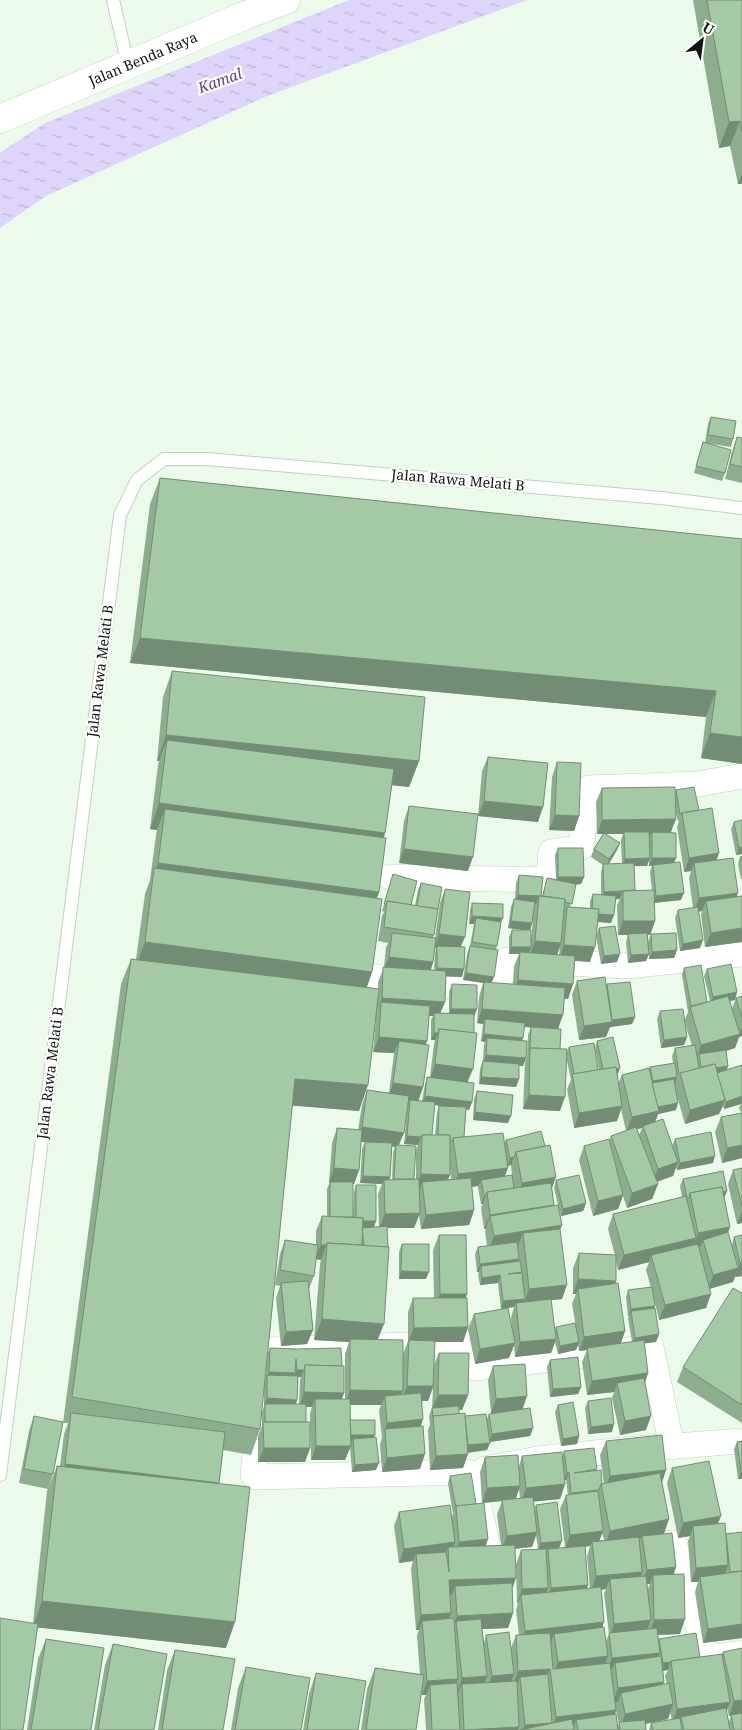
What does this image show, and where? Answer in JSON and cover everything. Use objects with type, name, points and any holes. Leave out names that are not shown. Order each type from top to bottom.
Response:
[{"type":"main road","name":"Jalan Benda Raya","points":[[0,119],[246,15],[286,0]]},
{"type":"street","points":[[390,876],[549,880],[551,852],[581,848],[589,788],[698,784],[742,776]]},
{"type":"street","points":[[375,977],[496,991],[507,960],[627,966],[742,954]]},
{"type":"street","points":[[672,1447],[651,1346],[475,1368],[466,1343],[267,1350],[265,1353],[252,1475],[256,1478],[468,1472],[538,1459],[742,1441]]},
{"type":"street","points":[[468,1472],[473,1480],[489,1552],[504,1557],[674,1543],[707,1658],[742,1653]]},
{"type":"lane","points":[[113,0],[128,65]]},
{"type":"lane","name":"Jalan Rawa Melati B","points":[[0,1475],[120,515],[137,480],[164,459],[207,459],[661,498],[742,508]]},
{"type":"water","name":"Kamal","points":[[349,0],[527,0],[267,96],[46,196],[0,228],[0,153],[45,123]]},
{"type":"building","points":[[707,0],[742,0],[742,132],[740,121],[729,122]]},
{"type":"building","points":[[711,417],[736,421],[733,439],[708,435]]},
{"type":"building","points":[[737,437],[742,438],[742,467],[730,464]]},
{"type":"building","points":[[703,442],[731,450],[725,473],[696,466]]},
{"type":"building","points":[[160,478],[742,539],[742,737],[710,733],[716,691],[140,638]]},
{"type":"building","points":[[172,671],[425,697],[419,761],[166,735]]},
{"type":"building","points":[[167,740],[394,769],[385,833],[159,803]]},
{"type":"building","points":[[488,757],[548,763],[543,807],[484,801]]},
{"type":"building","points":[[557,762],[581,763],[579,816],[555,815]]},
{"type":"building","points":[[675,787],[676,819],[602,820],[602,788]]},
{"type":"building","points":[[694,787],[699,810],[680,814],[676,790]]},
{"type":"building","points":[[409,806],[478,814],[473,857],[404,849]]},
{"type":"building","points":[[712,808],[719,853],[689,858],[682,813]]},
{"type":"building","points":[[165,809],[386,838],[379,892],[158,863]]},
{"type":"building","points":[[742,820],[742,847],[739,848],[734,822]]},
{"type":"building","points":[[624,832],[649,832],[650,858],[625,859]]},
{"type":"building","points":[[652,832],[676,833],[676,858],[652,858]]},
{"type":"building","points":[[604,833],[620,843],[609,859],[594,849]]},
{"type":"building","points":[[558,848],[583,848],[584,877],[558,877]]},
{"type":"building","points":[[733,858],[738,893],[699,898],[694,863]]},
{"type":"building","points":[[680,862],[684,893],[656,896],[653,865]]},
{"type":"building","points":[[634,863],[635,890],[604,892],[603,864]]},
{"type":"building","points":[[154,868],[382,899],[372,972],[145,942]]},
{"type":"building","points":[[393,874],[417,881],[411,905],[387,901],[384,904]]},
{"type":"building","points":[[519,875],[543,877],[541,896],[518,895]]},
{"type":"building","points":[[547,878],[576,884],[572,904],[565,902],[565,899],[543,896]]},
{"type":"building","points":[[421,883],[442,887],[438,909],[417,906]]},
{"type":"building","points":[[445,889],[470,892],[465,937],[439,934]]},
{"type":"building","points":[[654,890],[655,921],[623,921],[623,891]]},
{"type":"building","points":[[593,894],[616,896],[614,915],[598,914],[599,909],[592,909]]},
{"type":"building","points":[[539,896],[565,899],[561,943],[535,941]]},
{"type":"building","points":[[742,896],[742,928],[711,933],[706,901]]},
{"type":"building","points":[[514,899],[535,902],[532,923],[511,921]]},
{"type":"building","points":[[387,901],[438,909],[434,935],[384,927]]},
{"type":"building","points":[[472,903],[503,904],[503,918],[472,916]]},
{"type":"building","points":[[567,907],[599,909],[595,947],[564,945]]},
{"type":"building","points":[[698,907],[703,940],[683,944],[678,910]]},
{"type":"building","points":[[476,918],[501,922],[497,946],[472,942]]},
{"type":"building","points":[[615,926],[620,954],[604,956],[599,928]]},
{"type":"building","points":[[512,930],[531,930],[531,947],[511,947]]},
{"type":"building","points":[[392,933],[436,938],[433,962],[389,957]]},
{"type":"building","points":[[647,933],[649,954],[631,955],[628,934]]},
{"type":"building","points":[[676,933],[677,950],[652,952],[651,934]]},
{"type":"building","points":[[437,946],[465,947],[464,969],[437,968]]},
{"type":"building","points":[[470,946],[498,950],[494,977],[466,973]]},
{"type":"building","points":[[520,952],[575,956],[573,984],[518,980]]},
{"type":"building","points":[[131,959],[379,989],[368,1085],[295,1079],[260,1429],[72,1397]]},
{"type":"building","points":[[731,964],[737,992],[713,997],[707,969]]},
{"type":"building","points":[[701,965],[707,1002],[691,1006],[684,968]]},
{"type":"building","points":[[383,967],[446,971],[445,1002],[382,998]]},
{"type":"building","points":[[605,977],[612,1022],[584,1026],[577,981]]},
{"type":"building","points":[[484,982],[565,988],[563,1015],[482,1009]]},
{"type":"building","points":[[630,982],[635,1017],[612,1020],[607,984]]},
{"type":"building","points":[[452,984],[477,985],[477,1009],[451,1009]]},
{"type":"building","points":[[728,996],[740,1034],[701,1045],[690,1007]]},
{"type":"building","points":[[742,996],[742,1018],[736,998]]},
{"type":"building","points":[[381,1002],[430,1006],[427,1041],[379,1037]]},
{"type":"building","points":[[683,1009],[687,1037],[664,1040],[660,1011]]},
{"type":"building","points":[[434,1013],[474,1014],[474,1033],[439,1029],[438,1033],[434,1033]]},
{"type":"building","points":[[485,1019],[525,1023],[523,1038],[484,1034]]},
{"type":"building","points":[[531,1027],[561,1029],[560,1049],[530,1048]]},
{"type":"building","points":[[439,1029],[477,1033],[473,1069],[435,1064]]},
{"type":"building","points":[[613,1037],[620,1068],[603,1069],[597,1041]]},
{"type":"building","points":[[487,1038],[527,1041],[526,1058],[486,1055]]},
{"type":"building","points":[[399,1041],[429,1045],[423,1087],[393,1083]]},
{"type":"building","points":[[594,1043],[598,1070],[574,1074],[569,1047]]},
{"type":"building","points":[[695,1045],[699,1068],[679,1074],[675,1048]]},
{"type":"building","points":[[530,1048],[567,1049],[565,1097],[529,1095]]},
{"type":"building","points":[[726,1050],[728,1066],[716,1068],[715,1064],[701,1067],[699,1054]]},
{"type":"building","points":[[483,1061],[519,1064],[519,1079],[481,1077]]},
{"type":"building","points":[[675,1063],[677,1077],[653,1081],[650,1067]]},
{"type":"building","points":[[715,1064],[725,1100],[690,1110],[680,1073]]},
{"type":"building","points":[[742,1065],[742,1096],[726,1102],[717,1073]]},
{"type":"building","points":[[616,1067],[622,1106],[579,1113],[572,1074]]},
{"type":"building","points":[[649,1068],[659,1111],[632,1117],[622,1075]]},
{"type":"building","points":[[427,1077],[474,1083],[472,1102],[425,1096]]},
{"type":"building","points":[[674,1079],[678,1103],[658,1107],[652,1083]]},
{"type":"building","points":[[367,1090],[409,1096],[404,1133],[362,1127]]},
{"type":"building","points":[[477,1091],[513,1095],[511,1116],[475,1112]]},
{"type":"building","points":[[410,1100],[435,1102],[432,1135],[422,1135],[421,1137],[407,1136]]},
{"type":"building","points":[[439,1106],[466,1107],[464,1137],[453,1138],[453,1141],[450,1140],[450,1135],[438,1135]]},
{"type":"building","points":[[742,1113],[742,1145],[727,1148],[721,1117]]},
{"type":"building","points":[[663,1119],[678,1162],[658,1169],[643,1126]]},
{"type":"building","points":[[636,1127],[658,1184],[632,1193],[611,1136]]},
{"type":"building","points":[[337,1128],[362,1130],[359,1170],[334,1168]]},
{"type":"building","points":[[541,1131],[545,1146],[516,1152],[514,1157],[510,1158],[506,1140]]},
{"type":"building","points":[[711,1132],[715,1156],[680,1163],[675,1139]]},
{"type":"building","points":[[503,1133],[508,1168],[458,1174],[453,1138]]},
{"type":"building","points":[[422,1135],[450,1135],[450,1175],[421,1174]]},
{"type":"building","points":[[609,1139],[623,1195],[598,1201],[584,1146]]},
{"type":"building","points":[[365,1142],[392,1143],[390,1177],[363,1176]]},
{"type":"building","points":[[396,1145],[416,1146],[414,1179],[394,1179]]},
{"type":"building","points":[[550,1145],[556,1177],[522,1183],[516,1152]]},
{"type":"building","points":[[742,1168],[742,1206],[733,1170]]},
{"type":"building","points":[[723,1171],[727,1191],[723,1192],[722,1187],[690,1193],[689,1198],[687,1198],[683,1179]]},
{"type":"building","points":[[512,1175],[514,1188],[487,1192],[484,1196],[481,1180]]},
{"type":"building","points":[[579,1175],[586,1203],[563,1209],[556,1180]]},
{"type":"building","points":[[471,1178],[474,1210],[426,1215],[422,1182]]},
{"type":"building","points":[[419,1179],[420,1213],[385,1214],[384,1180]]},
{"type":"building","points":[[330,1182],[353,1182],[353,1217],[330,1217]]},
{"type":"building","points":[[551,1183],[554,1205],[490,1215],[487,1192]]},
{"type":"building","points":[[356,1185],[376,1185],[376,1221],[363,1221],[363,1218],[356,1217]]},
{"type":"building","points":[[722,1187],[730,1227],[698,1233],[690,1193]]},
{"type":"building","points":[[686,1196],[696,1238],[624,1255],[613,1214]]},
{"type":"building","points":[[558,1205],[562,1225],[494,1236],[490,1216]]},
{"type":"building","points":[[322,1216],[363,1218],[362,1245],[327,1243],[326,1245],[321,1245]]},
{"type":"building","points":[[387,1226],[388,1247],[364,1246],[362,1228]]},
{"type":"building","points":[[560,1229],[567,1285],[529,1289],[523,1233]]},
{"type":"building","points":[[728,1232],[738,1268],[713,1275],[703,1240]]},
{"type":"building","points":[[439,1235],[466,1235],[467,1294],[440,1294]]},
{"type":"building","points":[[742,1235],[742,1263],[740,1263],[734,1237]]},
{"type":"building","points":[[285,1240],[318,1245],[314,1276],[280,1270]]},
{"type":"building","points":[[517,1242],[519,1259],[480,1264],[478,1247]]},
{"type":"building","points":[[327,1243],[389,1247],[384,1324],[322,1319]]},
{"type":"building","points":[[402,1244],[429,1244],[429,1272],[401,1271]]},
{"type":"building","points":[[698,1244],[711,1294],[665,1305],[651,1255]]},
{"type":"building","points":[[579,1253],[616,1255],[616,1281],[578,1279]]},
{"type":"building","points":[[520,1261],[522,1272],[508,1274],[522,1273],[525,1299],[503,1301],[500,1275],[482,1278],[481,1266]]},
{"type":"building","points":[[308,1281],[313,1330],[286,1332],[281,1283]]},
{"type":"building","points":[[618,1283],[625,1331],[584,1337],[578,1289]]},
{"type":"building","points":[[652,1287],[655,1306],[631,1309],[628,1290]]},
{"type":"building","points":[[733,1288],[742,1293],[742,1405],[683,1367]]},
{"type":"building","points":[[413,1298],[467,1298],[468,1327],[414,1328]]},
{"type":"building","points":[[551,1299],[556,1339],[520,1342],[516,1303]]},
{"type":"building","points":[[508,1308],[515,1343],[480,1349],[474,1314]]},
{"type":"building","points":[[655,1308],[659,1334],[635,1338],[631,1311]]},
{"type":"building","points":[[575,1323],[579,1342],[560,1346],[556,1327]]},
{"type":"building","points":[[350,1339],[403,1340],[403,1391],[350,1390]]},
{"type":"building","points":[[409,1340],[435,1341],[433,1386],[407,1386]]},
{"type":"building","points":[[644,1340],[648,1373],[592,1381],[587,1348]]},
{"type":"building","points":[[270,1348],[341,1348],[342,1366],[305,1365],[304,1370],[297,1370],[296,1359],[295,1373],[269,1372]]},
{"type":"building","points":[[439,1353],[469,1353],[468,1395],[438,1395]]},
{"type":"building","points":[[578,1357],[581,1387],[553,1389],[550,1360]]},
{"type":"building","points":[[525,1364],[527,1396],[496,1399],[493,1366]]},
{"type":"building","points":[[305,1365],[344,1366],[344,1393],[304,1392]]},
{"type":"building","points":[[267,1375],[298,1376],[297,1400],[267,1398]]},
{"type":"building","points":[[644,1378],[651,1416],[625,1421],[617,1383]]},
{"type":"building","points":[[421,1393],[423,1419],[387,1423],[385,1396]]},
{"type":"building","points":[[611,1398],[614,1424],[591,1427],[588,1401]]},
{"type":"building","points":[[315,1399],[350,1399],[351,1446],[316,1446]]},
{"type":"building","points":[[573,1402],[579,1436],[563,1439],[558,1405]]},
{"type":"building","points":[[265,1404],[306,1404],[306,1422],[265,1422]]},
{"type":"building","points":[[459,1406],[459,1414],[433,1417],[432,1408]]},
{"type":"building","points":[[530,1408],[533,1428],[492,1434],[489,1414]]},
{"type":"building","points":[[71,1413],[225,1432],[219,1483],[65,1464]]},
{"type":"building","points":[[465,1413],[468,1454],[436,1456],[433,1416]]},
{"type":"building","points":[[486,1414],[490,1443],[468,1445],[465,1416]]},
{"type":"building","points":[[34,1416],[63,1422],[53,1474],[24,1469]]},
{"type":"building","points":[[350,1420],[375,1420],[375,1435],[351,1435]]},
{"type":"building","points":[[263,1422],[310,1422],[310,1448],[264,1448]]},
{"type":"building","points":[[423,1426],[425,1454],[387,1458],[385,1429]]},
{"type":"building","points":[[662,1435],[666,1470],[610,1476],[606,1441]]},
{"type":"building","points":[[376,1437],[379,1463],[355,1465],[353,1439]]},
{"type":"building","points":[[742,1441],[742,1472],[741,1472],[737,1442]]},
{"type":"building","points":[[594,1448],[597,1469],[574,1473],[601,1470],[602,1484],[599,1490],[571,1493],[564,1451]]},
{"type":"building","points":[[562,1452],[565,1484],[526,1488],[522,1456]]},
{"type":"building","points":[[518,1455],[520,1486],[487,1488],[485,1457]]},
{"type":"building","points":[[709,1461],[721,1516],[683,1523],[672,1468]]},
{"type":"building","points":[[57,1466],[250,1487],[235,1622],[42,1601]]},
{"type":"building","points":[[471,1473],[476,1504],[456,1506],[456,1508],[450,1476]]},
{"type":"building","points":[[660,1473],[669,1519],[610,1531],[601,1484]]},
{"type":"building","points":[[598,1491],[603,1531],[570,1535],[566,1495]]},
{"type":"building","points":[[533,1497],[537,1532],[507,1536],[502,1500]]},
{"type":"building","points":[[557,1502],[562,1541],[541,1543],[536,1505]]},
{"type":"building","points":[[484,1503],[488,1539],[459,1542],[456,1506]]},
{"type":"building","points":[[450,1505],[455,1542],[404,1549],[399,1512]]},
{"type":"building","points":[[725,1523],[728,1565],[696,1568],[693,1526]]},
{"type":"building","points":[[742,1532],[742,1571],[730,1572],[726,1534]]},
{"type":"building","points":[[672,1533],[676,1567],[647,1570],[642,1536]]},
{"type":"building","points":[[639,1537],[642,1572],[596,1576],[592,1542]]},
{"type":"building","points":[[515,1545],[516,1578],[449,1580],[451,1613],[421,1615],[416,1554],[446,1552],[449,1572],[448,1547]]},
{"type":"building","points":[[585,1546],[588,1585],[551,1588],[548,1549]]},
{"type":"building","points":[[546,1549],[548,1588],[522,1589],[521,1550]]},
{"type":"building","points":[[742,1571],[742,1624],[708,1629],[700,1577]]},
{"type":"building","points":[[684,1574],[685,1619],[654,1620],[653,1575]]},
{"type":"building","points":[[646,1576],[651,1620],[614,1624],[610,1579]]},
{"type":"building","points":[[512,1583],[513,1613],[457,1616],[455,1586]]},
{"type":"building","points":[[601,1587],[604,1622],[525,1631],[521,1595]]},
{"type":"building","points":[[0,1618],[38,1624],[23,1730],[0,1730]]},
{"type":"building","points":[[454,1618],[458,1679],[427,1681],[422,1621]]},
{"type":"building","points":[[481,1619],[487,1676],[462,1678],[456,1621]]},
{"type":"building","points":[[604,1627],[608,1656],[558,1662],[554,1634]]},
{"type":"building","points":[[657,1628],[660,1653],[612,1658],[609,1633]]},
{"type":"building","points":[[509,1632],[514,1674],[492,1676],[486,1635]]},
{"type":"building","points":[[550,1633],[553,1669],[610,1663],[616,1710],[556,1717],[550,1669],[518,1671],[516,1635]]},
{"type":"building","points":[[696,1633],[700,1657],[663,1663],[659,1639]]},
{"type":"building","points":[[46,1639],[104,1648],[91,1730],[31,1730]]},
{"type":"building","points":[[113,1644],[167,1654],[154,1730],[98,1730]]},
{"type":"building","points":[[742,1648],[742,1700],[734,1701],[723,1652]]},
{"type":"building","points":[[175,1650],[235,1659],[223,1730],[162,1730]]},
{"type":"building","points":[[722,1654],[730,1702],[677,1709],[671,1661]]},
{"type":"building","points":[[661,1656],[664,1682],[618,1688],[615,1663]]},
{"type":"building","points":[[246,1667],[310,1678],[301,1730],[235,1730]]},
{"type":"building","points":[[375,1668],[424,1675],[416,1730],[366,1730]]},
{"type":"building","points":[[316,1673],[366,1681],[358,1730],[307,1730]]},
{"type":"building","points":[[548,1674],[552,1723],[525,1725],[520,1677]]},
{"type":"building","points":[[517,1681],[519,1727],[464,1730],[462,1684]]},
{"type":"building","points":[[457,1683],[460,1730],[432,1730],[430,1685]]},
{"type":"building","points":[[669,1683],[673,1704],[625,1714],[621,1693]]},
{"type":"building","points":[[726,1708],[730,1730],[684,1730],[681,1717]]},
{"type":"building","points":[[742,1713],[742,1730],[734,1730],[731,1715]]},
{"type":"building","points":[[616,1714],[618,1730],[578,1730],[576,1720]]},
{"type":"building","points":[[680,1718],[682,1730],[653,1730],[651,1723]]},
{"type":"building","points":[[572,1719],[574,1730],[520,1730]]},
{"type":"building","points":[[645,1720],[646,1730],[620,1730],[619,1722]]}]
